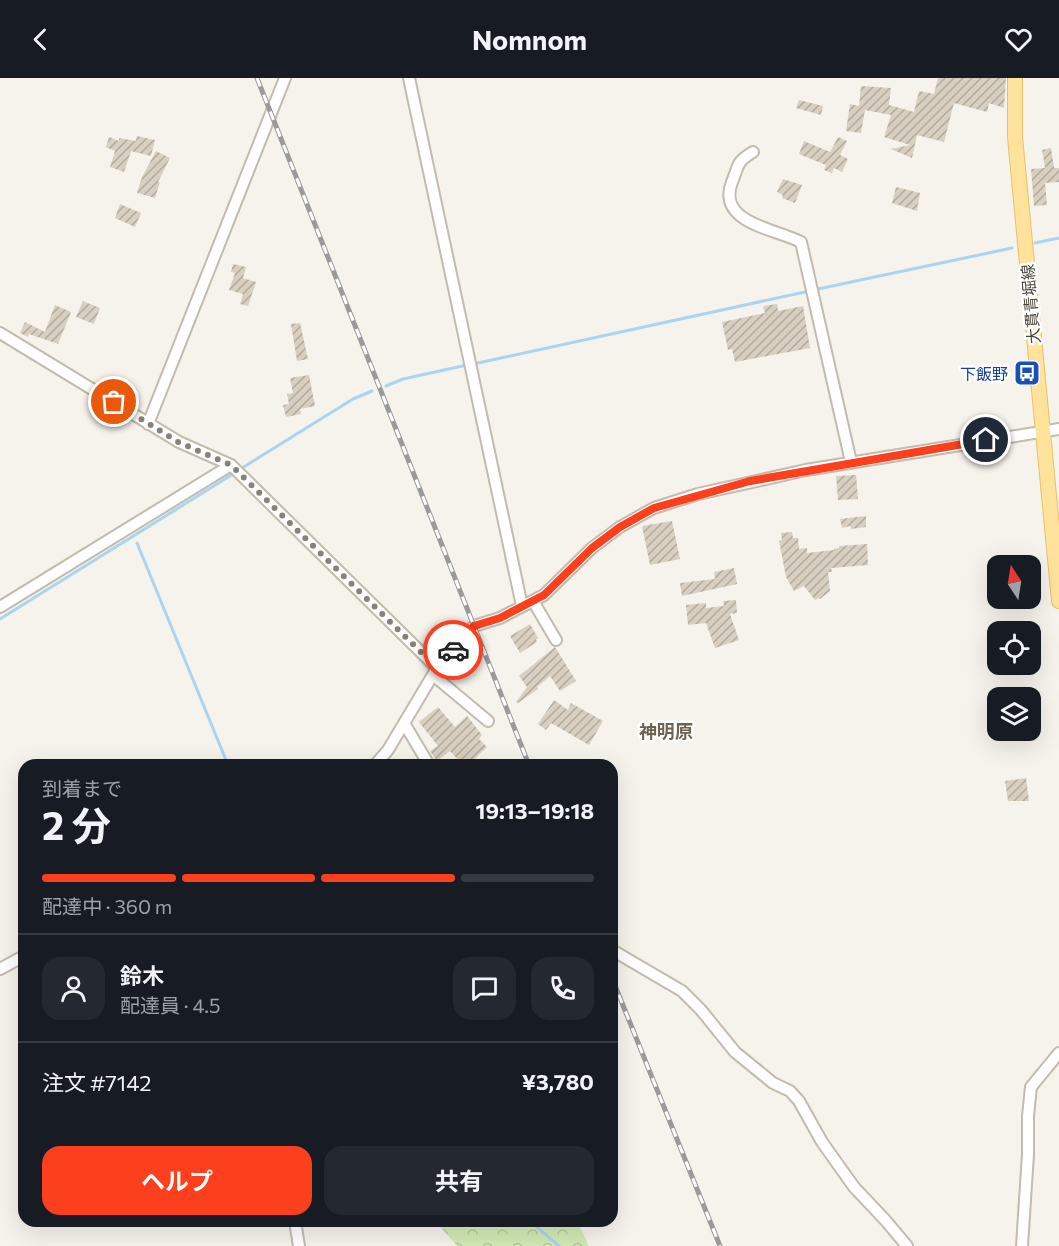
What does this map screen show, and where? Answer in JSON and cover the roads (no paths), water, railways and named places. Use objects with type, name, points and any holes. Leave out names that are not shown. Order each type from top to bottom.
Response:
[{"type":"main road","name":"大貫青堀線","points":[[1015,78],[1015,137],[1059,601]]},
{"type":"street","points":[[148,424],[285,78]]},
{"type":"street","points":[[409,78],[522,606]]},
{"type":"street","points":[[753,152],[741,160],[728,192],[729,203],[745,218],[768,231],[792,237],[801,242],[850,462]]},
{"type":"street","points":[[0,333],[178,442],[231,465],[435,672],[488,721]]},
{"type":"street","points":[[380,759],[388,750],[435,672],[474,626],[500,618],[544,595],[592,548],[620,527],[654,508],[750,481],[850,462],[1059,429]]},
{"type":"street","points":[[0,607],[231,465]]},
{"type":"street","points":[[533,601],[556,640]]},
{"type":"street","points":[[404,723],[425,759]]},
{"type":"street","points":[[618,954],[682,991],[701,1010],[735,1052],[773,1083],[790,1091],[799,1101],[822,1142],[854,1187],[907,1246]]},
{"type":"street","points":[[0,969],[18,959]]},
{"type":"street","points":[[1022,1246],[1031,1087],[1059,1053]]},
{"type":"street","points":[[296,1227],[299,1246]]},
{"type":"waterway","points":[[1035,243],[1059,238]]},
{"type":"waterway","points":[[818,289],[1012,248]]},
{"type":"waterway","points":[[478,363],[805,292]]},
{"type":"waterway","points":[[386,386],[403,379],[467,365]]},
{"type":"waterway","points":[[242,468],[353,399],[372,391]]},
{"type":"waterway","points":[[0,619],[233,474]]},
{"type":"waterway","points":[[137,543],[226,759]]},
{"type":"waterway","points":[[537,1227],[559,1246]]},
{"type":"railway","points":[[257,78],[527,759]]},
{"type":"railway","points":[[618,993],[720,1246]]},
{"type":"place","name":"下飯野","points":[[1027,373]]},
{"type":"district","name":"神明原","points":[[666,731]]}]
